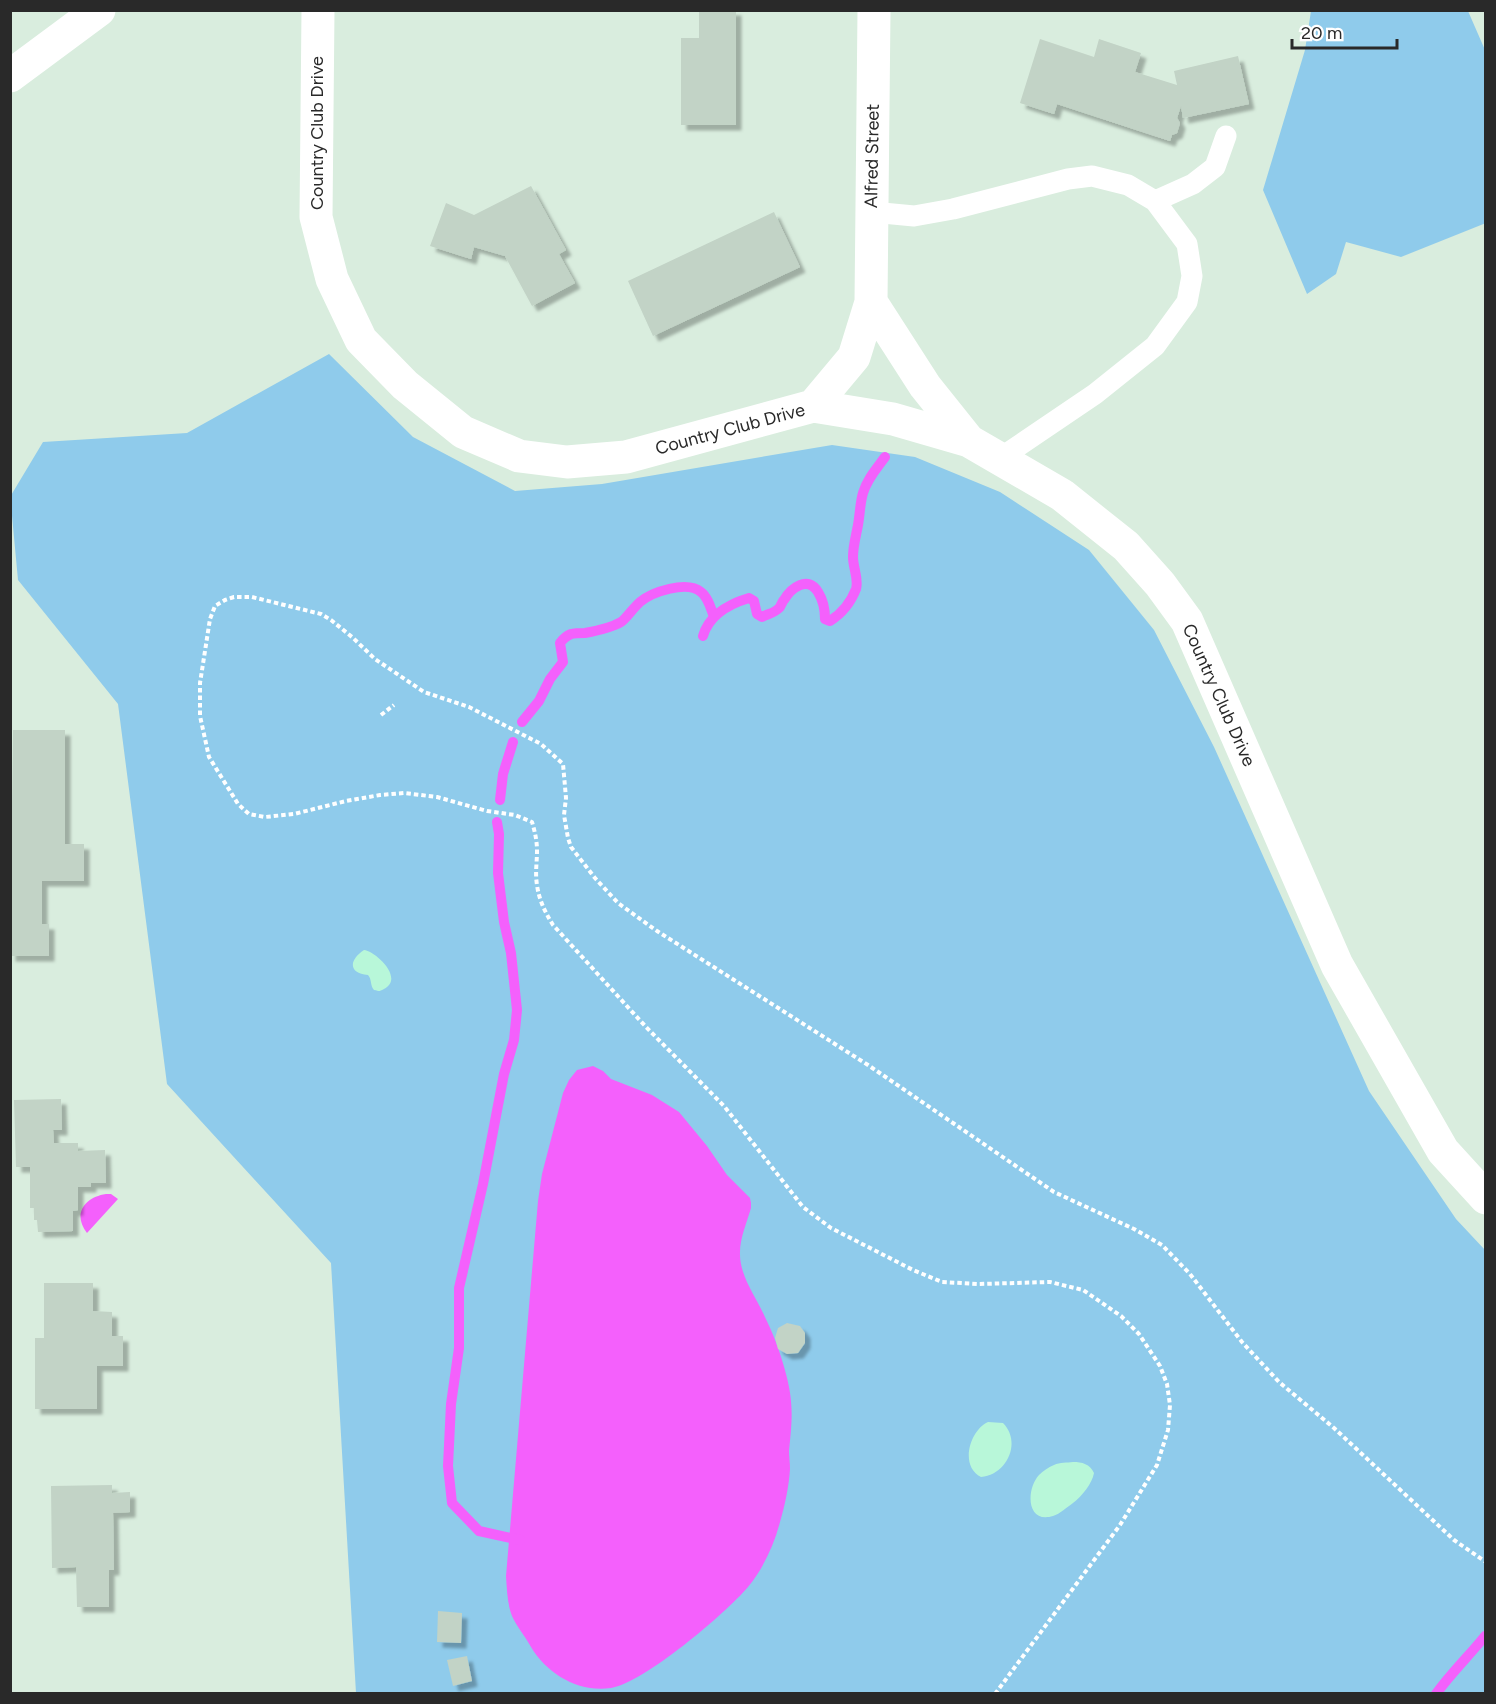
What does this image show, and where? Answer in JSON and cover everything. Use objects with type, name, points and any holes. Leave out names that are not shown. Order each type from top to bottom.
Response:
[{"type":"street","points":[[10,76],[99,10]]},
{"type":"street","name":"Country Club Drive","points":[[318,10],[315,217],[332,279],[361,340],[405,385],[463,432],[519,456],[567,462],[626,457],[813,406],[893,418],[969,441],[1062,495],[1126,546],[1160,584],[1187,621],[1337,965],[1443,1151],[1485,1198]]},
{"type":"street","name":"Alfred Street","points":[[813,406],[854,357],[871,302],[874,10]]},
{"type":"street","points":[[871,302],[925,386],[969,441]]},
{"type":"lane","points":[[1155,201],[1193,184],[1215,167],[1226,136]]},
{"type":"lane","points":[[872,212],[914,216],[953,209],[1068,179],[1092,176],[1128,185],[1155,201],[1187,244],[1192,276],[1187,302],[1155,346],[1095,394],[999,459]]},
{"type":"path","points":[[995,1694],[1120,1525],[1157,1465],[1168,1430],[1170,1405],[1167,1384],[1160,1366],[1139,1334],[1121,1316],[1083,1290],[1050,1282],[979,1284],[942,1282],[913,1270],[831,1228],[803,1207],[724,1106],[645,1027],[553,925],[542,908],[537,885],[536,838],[532,822],[515,815],[488,811],[437,797],[404,793],[380,795],[294,814],[265,817],[249,814],[238,804],[209,757],[200,716],[200,683],[210,619],[215,606],[234,597],[252,597],[321,614],[352,637],[375,659],[424,692],[469,707],[541,744],[563,764],[566,798],[564,815],[571,847],[618,903],[657,931],[868,1065],[1054,1192],[1124,1224],[1162,1245],[1190,1274],[1242,1342],[1279,1382],[1334,1428],[1454,1540],[1485,1562]]},
{"type":"path","points":[[381,715],[394,705]]},
{"type":"shaded area","points":[[1311,11],[1468,11],[1485,50],[1486,223],[1401,257],[1346,242],[1336,274],[1307,294],[1263,190],[1305,50]]},
{"type":"shaded area","points":[[329,354],[413,437],[515,491],[602,484],[832,445],[915,457],[1000,492],[1089,550],[1154,630],[1214,747],[1369,1091],[1456,1219],[1485,1250],[1485,1693],[356,1693],[331,1263],[167,1084],[118,704],[18,580],[10,497],[43,442],[187,433]]},
{"type":"shaded area","points":[[593,1066],[603,1071],[611,1079],[652,1095],[679,1112],[727,1175],[750,1198],[751,1208],[741,1241],[740,1260],[745,1277],[779,1351],[789,1385],[792,1412],[789,1482],[785,1502],[778,1531],[763,1565],[753,1580],[722,1613],[663,1661],[625,1683],[599,1689],[587,1688],[565,1679],[546,1666],[538,1657],[512,1616],[506,1576],[542,1174],[563,1093],[569,1080],[577,1070]]},
{"type":"shaded area","points":[[111,1194],[118,1199],[87,1233],[81,1219],[83,1208],[92,1199]]},
{"type":"sand","points":[[364,950],[381,960],[390,972],[390,984],[381,991],[374,990],[368,975],[361,974],[354,969],[355,958]]},
{"type":"sand","points":[[988,1422],[1003,1423],[1009,1431],[1011,1448],[1009,1456],[998,1470],[981,1477],[970,1465],[970,1448],[976,1432]]},
{"type":"sand","points":[[1080,1462],[1090,1467],[1094,1473],[1089,1485],[1076,1500],[1058,1514],[1044,1517],[1038,1515],[1031,1504],[1035,1481],[1052,1466]]},
{"type":"building","points":[[699,10],[736,10],[736,125],[681,125],[681,38],[699,38]]},
{"type":"building","points":[[1040,39],[1094,57],[1099,39],[1141,53],[1135,72],[1177,85],[1174,71],[1238,56],[1249,104],[1183,118],[1181,106],[1177,118],[1180,123],[1177,133],[1172,135],[1170,141],[1057,104],[1054,114],[1020,103]]},
{"type":"building","points":[[531,186],[566,250],[559,254],[575,283],[532,306],[505,256],[474,247],[471,259],[430,246],[446,203],[474,215]]},
{"type":"building","points":[[774,212],[800,267],[653,336],[628,281]]},
{"type":"building","points":[[13,730],[65,730],[65,844],[84,844],[84,881],[42,881],[42,924],[49,924],[49,956],[10,956]]},
{"type":"building","points":[[61,1099],[62,1130],[53,1130],[54,1143],[78,1143],[78,1151],[105,1150],[106,1183],[91,1183],[91,1187],[78,1187],[78,1210],[73,1211],[73,1231],[38,1232],[37,1220],[34,1220],[34,1208],[30,1208],[30,1167],[16,1167],[14,1100]]},
{"type":"building","points":[[44,1283],[93,1283],[93,1311],[112,1312],[112,1336],[123,1336],[123,1366],[97,1366],[97,1409],[35,1409],[35,1338],[44,1338]]},
{"type":"building","points":[[787,1323],[800,1326],[805,1333],[805,1343],[798,1353],[787,1354],[778,1349],[775,1338],[778,1328]]},
{"type":"building","points":[[112,1485],[112,1493],[130,1492],[130,1512],[113,1513],[114,1570],[109,1570],[109,1607],[77,1607],[76,1567],[52,1568],[51,1486]]},
{"type":"building","points":[[438,1611],[462,1613],[461,1643],[437,1642]]},
{"type":"building","points":[[467,1656],[472,1681],[453,1686],[447,1660]]},
{"type":"waterway","points":[[703,636],[715,616],[734,604],[749,598],[754,601],[757,614],[762,617],[777,610],[791,591],[805,584],[814,587],[818,592],[825,619],[830,621],[842,611],[857,585],[853,553],[863,493],[870,478],[885,457]]},
{"type":"waterway","points":[[522,722],[539,701],[550,679],[563,662],[560,643],[569,635],[608,628],[623,621],[645,598],[679,587],[701,592],[714,617]]},
{"type":"waterway","points":[[500,800],[503,774],[513,742]]},
{"type":"waterway","points":[[497,822],[498,873],[504,922],[511,953],[517,1010],[514,1040],[504,1074],[483,1184],[459,1288],[459,1348],[451,1404],[448,1466],[452,1503],[479,1531],[520,1540]]},
{"type":"waterway","points":[[1436,1694],[1485,1636]]}]
